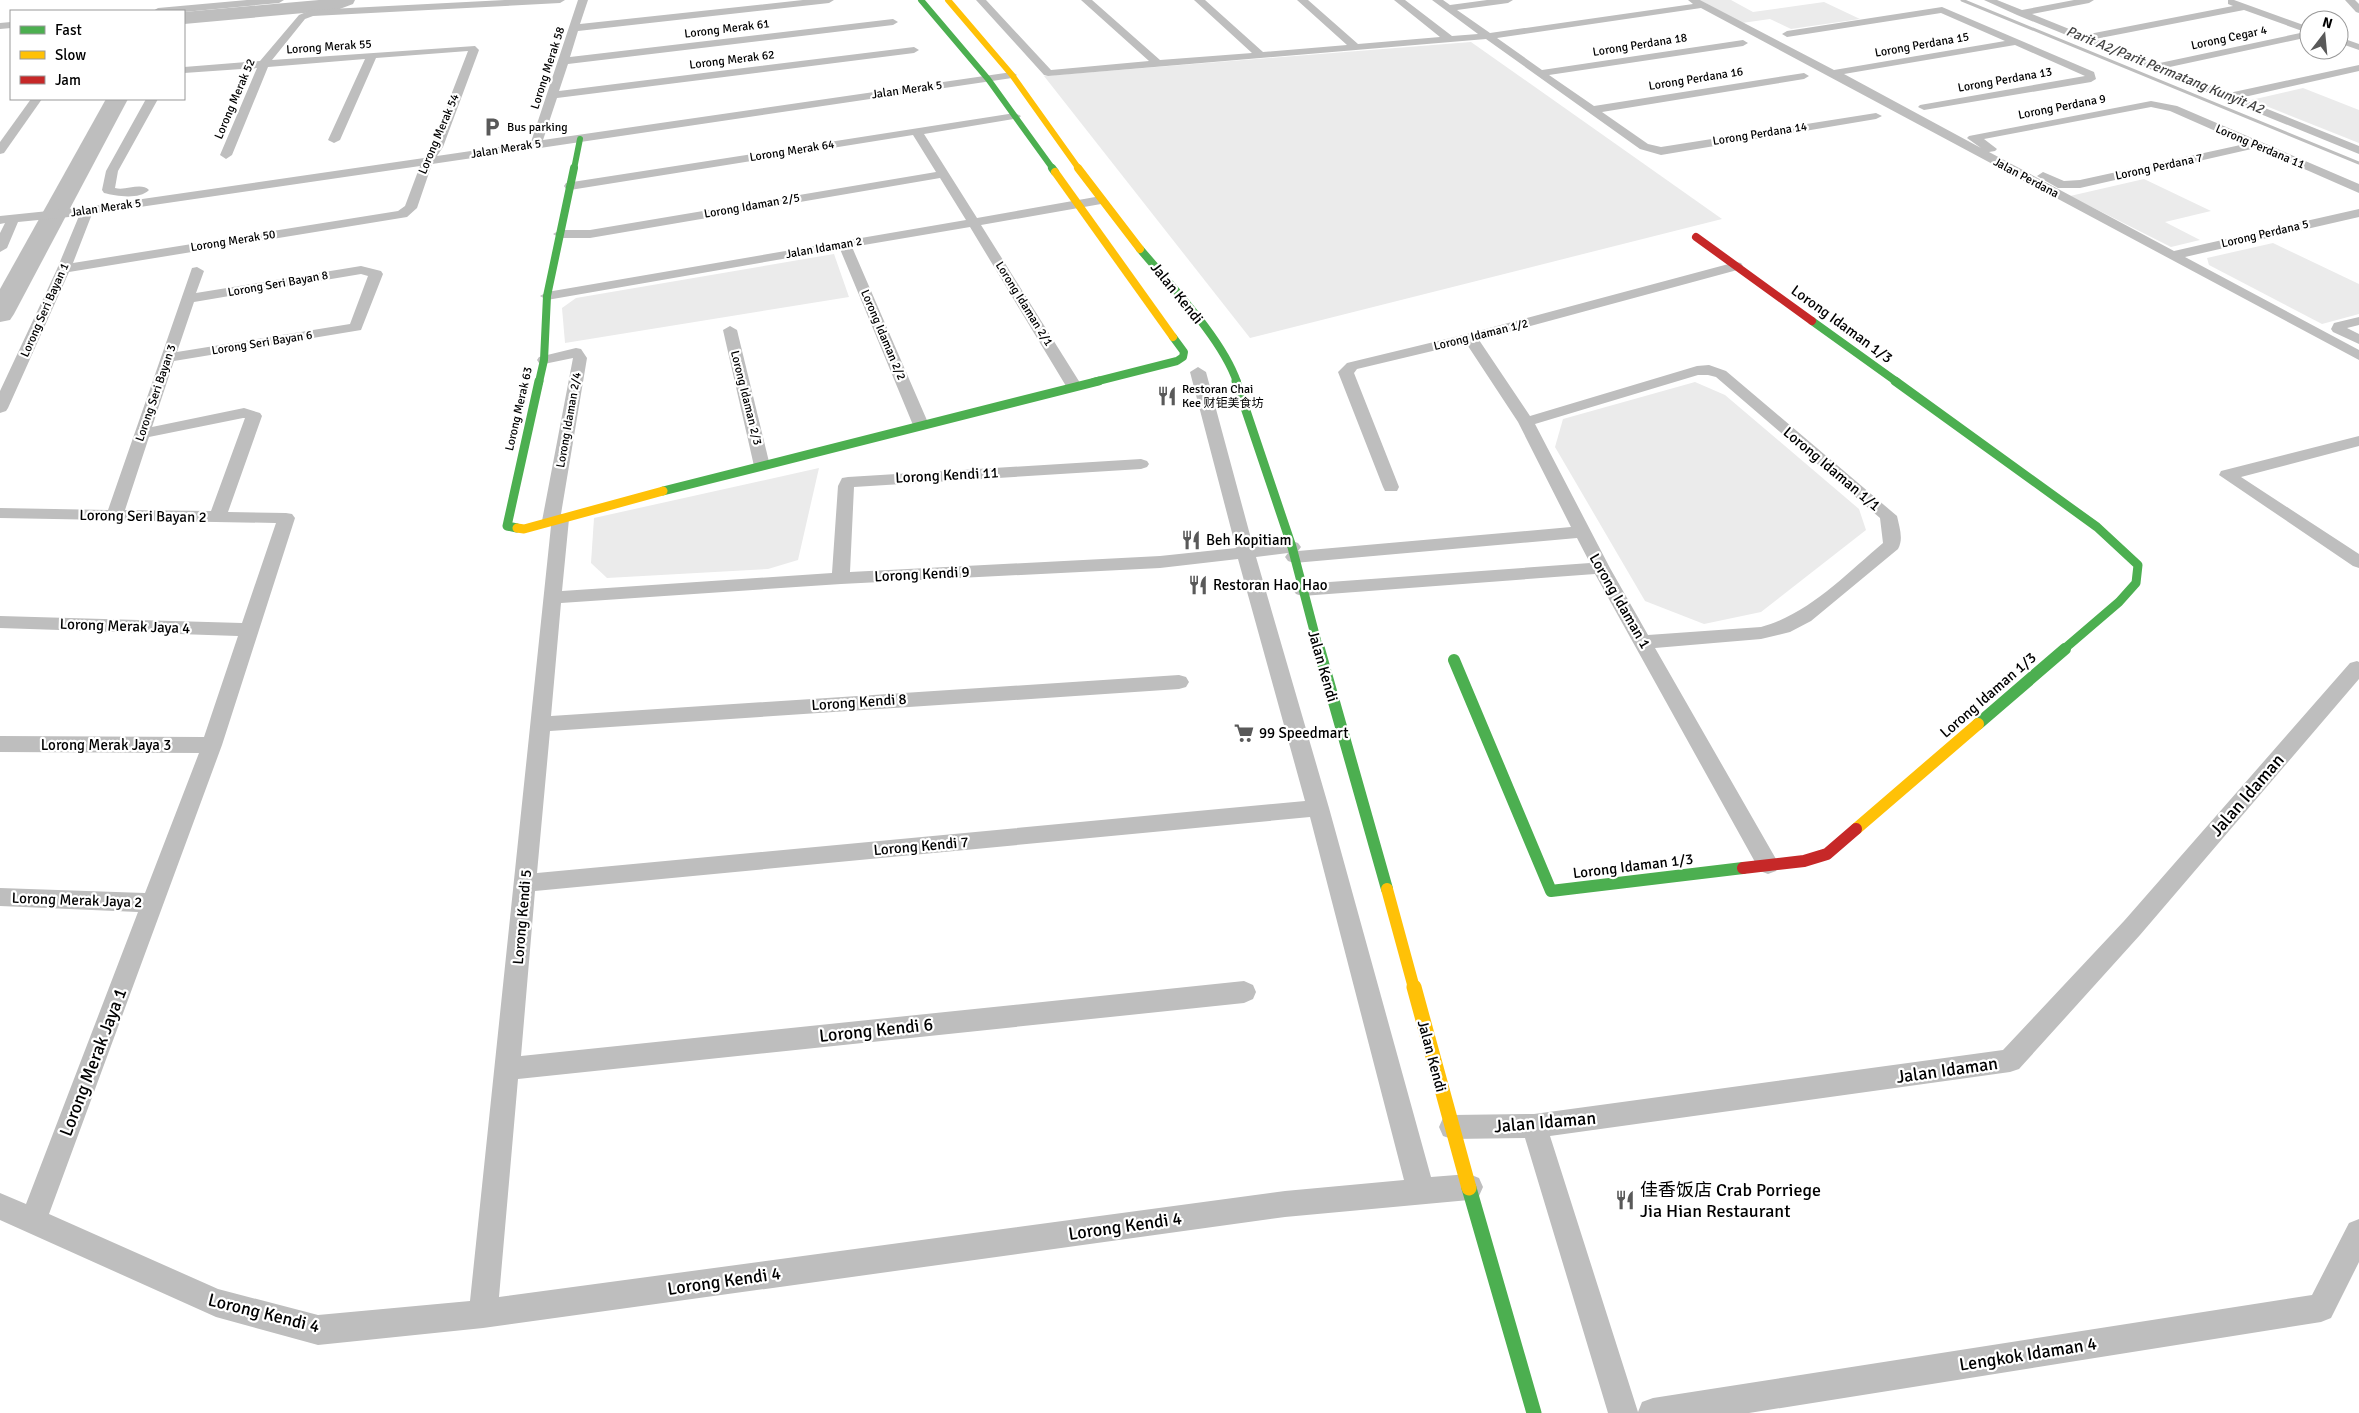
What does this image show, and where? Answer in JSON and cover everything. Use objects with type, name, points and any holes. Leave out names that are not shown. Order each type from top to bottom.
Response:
[{"type":"street","points":[[169,10],[279,0]]},
{"type":"street","name":"Lorong Merak 52","points":[[226,155],[264,63],[302,17],[311,13],[560,0]]},
{"type":"street","name":"Lorong Merak 58","points":[[536,145],[583,0]]},
{"type":"street","points":[[574,28],[829,0]]},
{"type":"street","name":"Jalan Kendi","points":[[921,0],[988,79],[1184,352],[1183,357],[1177,361],[1074,386]]},
{"type":"street","name":"Jalan Kendi","points":[[948,0],[1012,75],[1101,200],[1220,347],[1231,365],[1293,552],[1302,590],[1364,803],[1452,1128],[1534,1413]]},
{"type":"street","points":[[981,0],[1048,72],[1488,36],[1698,3]]},
{"type":"street","points":[[1086,0],[1157,64]]},
{"type":"street","points":[[1199,0],[1261,55]]},
{"type":"street","points":[[1302,0],[1356,47]]},
{"type":"street","points":[[1399,0],[1449,39]]},
{"type":"street","points":[[1437,0],[1593,110]]},
{"type":"street","points":[[1449,8],[1508,0]]},
{"type":"street","points":[[1989,0],[2359,150]]},
{"type":"street","points":[[2020,13],[2089,0]]},
{"type":"street","points":[[2225,0],[2299,26]]},
{"type":"street","points":[[2350,0],[2359,10]]},
{"type":"street","name":"Jalan Perdana","points":[[1698,3],[1833,73],[2359,356]]},
{"type":"street","points":[[2085,38],[2244,7]]},
{"type":"street","points":[[1788,34],[1942,10],[2016,42]]},
{"type":"street","name":"Lorong Merak 61","points":[[563,61],[893,22]]},
{"type":"street","name":"Lorong Cegar 4","points":[[2154,67],[2299,36]]},
{"type":"street","name":"Lorong Perdana 15","points":[[1833,73],[2016,42]]},
{"type":"street","name":"Lorong Perdana 13","points":[[1924,107],[2090,79],[2090,74],[2016,42]]},
{"type":"street","name":"Lorong Perdana 18","points":[[1541,73],[1744,43]]},
{"type":"street","name":"Lorong Merak 55","points":[[185,70],[471,48],[474,50]]},
{"type":"street","name":"Lorong Merak 54","points":[[402,214],[410,208],[427,162],[437,147],[474,50]]},
{"type":"street","name":"Lorong Merak 62","points":[[552,95],[914,50]]},
{"type":"street","points":[[334,140],[371,57]]},
{"type":"street","points":[[2228,97],[2359,68]]},
{"type":"street","points":[[2339,73],[2359,81]]},
{"type":"street","name":"Jalan Merak 5","points":[[7,219],[80,212],[1012,75]]},
{"type":"street","name":"Lorong Perdana 16","points":[[1593,110],[1804,76]]},
{"type":"street","points":[[0,150],[35,100]]},
{"type":"street","points":[[151,100],[112,171],[108,190],[112,193],[158,187]]},
{"type":"street","name":"Lorong Perdana 9","points":[[2062,185],[1975,141],[1973,138],[1975,136],[2142,106],[2161,106]]},
{"type":"street","name":"Lorong Perdana 11","points":[[2161,106],[2173,108],[2256,146],[2359,189]]},
{"type":"street","name":"Lorong Perdana 14","points":[[1593,110],[1644,147],[1661,151],[1876,116]]},
{"type":"street","name":"Lorong Merak 64","points":[[570,186],[1015,116]]},
{"type":"street","name":"Lorong Idaman 2/1","points":[[917,132],[1074,386]]},
{"type":"street","name":"Lorong Merak 63","points":[[555,520],[524,528],[507,526],[544,360],[547,296],[580,139]]},
{"type":"street","name":"Lorong Perdana 7","points":[[2062,185],[2080,184],[2256,146]]},
{"type":"street","points":[[418,149],[437,147]]},
{"type":"street","name":"Lorong Idaman 2/5","points":[[560,234],[590,234],[944,174]]},
{"type":"street","name":"Jalan Idaman 2","points":[[547,296],[1101,200]]},
{"type":"street","name":"Lorong Seri Bayan 1","points":[[0,408],[64,269],[80,212]]},
{"type":"street","name":"Lorong Perdana 5","points":[[2171,256],[2359,213]]},
{"type":"street","name":"Lorong Merak 50","points":[[64,269],[402,214]]},
{"type":"street","points":[[0,248],[7,219]]},
{"type":"street","name":"Lorong Idaman 1/3","points":[[1454,660],[1551,891],[1804,861],[1827,854],[2119,602],[2136,583],[2138,565],[2097,527],[1696,237]]},
{"type":"street","name":"Lorong Idaman 2/2","points":[[844,244],[921,425]]},
{"type":"street","name":"Lorong Idaman 1/2","points":[[1391,488],[1346,372],[1352,366],[1470,338],[1736,266]]},
{"type":"street","name":"Lorong Seri Bayan 8","points":[[188,299],[368,270],[376,274],[356,328]]},
{"type":"street","name":"Lorong Seri Bayan 3","points":[[115,515],[197,271]]},
{"type":"street","points":[[2359,321],[2339,326],[2338,328],[2359,340]]},
{"type":"street","name":"Lorong Seri Bayan 6","points":[[167,358],[356,328]]},
{"type":"street","name":"Lorong Idaman 2/3","points":[[730,330],[762,466]]},
{"type":"street","name":"Lorong Idaman 1","points":[[1470,338],[1526,422],[1581,532],[1768,865]]},
{"type":"street","name":"Lorong Idaman 2/4","points":[[544,360],[576,352],[580,358],[555,520]]},
{"type":"street","name":"Lorong Idaman 1/1","points":[[1526,422],[1697,371],[1709,370],[1721,374],[1888,516],[1892,532],[1892,545],[1804,617],[1761,633],[1644,642]]},
{"type":"street","points":[[1198,372],[1421,1192]]},
{"type":"street","points":[[555,520],[1074,386]]},
{"type":"street","points":[[142,434],[244,413],[254,416],[218,517]]},
{"type":"street","points":[[2359,441],[2227,475],[2359,562]]},
{"type":"street","name":"Lorong Kendi 11","points":[[841,578],[846,486],[848,482],[1141,464]]},
{"type":"street","name":"Lorong Seri Bayan 2","points":[[0,513],[286,518]]},
{"type":"street","name":"Lorong Merak Jaya 1","points":[[33,1221],[212,745],[286,518]]},
{"type":"street","name":"Lorong Kendi 5","points":[[483,1314],[552,598],[555,520]]},
{"type":"street","name":"Lorong Kendi 9","points":[[552,598],[841,578],[1160,562],[1246,554],[1581,532]]},
{"type":"street","points":[[1302,590],[1601,568]]},
{"type":"street","name":"Lorong Merak Jaya 4","points":[[0,622],[250,630]]},
{"type":"street","name":"Jalan Idaman","points":[[1452,1128],[1534,1126],[2010,1061],[2132,928],[2358,669]]},
{"type":"street","name":"Lorong Kendi 8","points":[[540,724],[1179,682]]},
{"type":"street","name":"Lorong Merak Jaya 3","points":[[0,744],[212,745]]},
{"type":"street","name":"Lorong Kendi 7","points":[[525,883],[1318,808]]},
{"type":"street","name":"Lorong Merak Jaya 2","points":[[0,897],[154,903]]},
{"type":"street","name":"Lorong Kendi 6","points":[[507,1070],[1244,992]]},
{"type":"street","points":[[1534,1126],[1623,1413]]},
{"type":"street","name":"Lorong Kendi 4","points":[[0,1206],[216,1303],[318,1330],[483,1314],[1285,1204],[1469,1187]]},
{"type":"street","name":"Lengkok Idaman 4","points":[[1653,1413],[2321,1308],[2359,1234]]},
{"type":"shaded area","points":[[1700,0],[1731,0],[1753,12],[1824,2],[1860,19],[1791,29],[1770,19],[1742,23]]},
{"type":"shaded area","points":[[1471,42],[1722,219],[1250,338],[1044,76]]},
{"type":"shaded area","points":[[2303,88],[2359,110],[2359,143],[2251,100]]},
{"type":"shaded area","points":[[2144,179],[2211,211],[2165,222],[2200,240],[2171,247],[2070,196]]},
{"type":"shaded area","points":[[2273,243],[2359,284],[2359,314],[2322,324],[2209,265],[2207,258]]},
{"type":"shaded area","points":[[834,254],[849,297],[565,343],[562,308],[576,298]]},
{"type":"shaded area","points":[[1695,382],[1725,395],[1859,509],[1866,530],[1761,612],[1704,624],[1645,601],[1555,447],[1563,419]]},
{"type":"shaded area","points":[[819,468],[798,560],[768,569],[607,578],[591,563],[594,518]]},
{"type":"waterway","points":[[185,18],[337,4],[346,0]]},
{"type":"waterway","name":"Parit A2/Parit Permatang Kunyit A2","points":[[1962,0],[2359,163]]},
{"type":"waterway","points":[[0,314],[116,100]]},
{"type":"traffic: fast","points":[[921,0],[988,79],[1055,172]]},
{"type":"traffic: fast","points":[[517,528],[507,526],[544,360],[547,296],[580,139]]},
{"type":"traffic: fast","points":[[1140,249],[1220,347],[1231,365],[1292,547],[1302,590],[1387,889]]},
{"type":"traffic: fast","points":[[1812,321],[2097,527],[2138,565],[2136,583],[2119,602],[1978,724]]},
{"type":"traffic: fast","points":[[663,491],[1177,361],[1183,357],[1184,352],[1173,337]]},
{"type":"traffic: fast","points":[[1454,660],[1551,891],[1743,868]]},
{"type":"traffic: fast","points":[[1469,1188],[1534,1413]]},
{"type":"traffic: slow","points":[[948,0],[1012,75],[1101,200],[1140,249]]},
{"type":"traffic: slow","points":[[1055,172],[1173,337]]},
{"type":"traffic: slow","points":[[517,528],[524,529],[663,491]]},
{"type":"traffic: slow","points":[[1856,829],[1978,724]]},
{"type":"traffic: slow","points":[[1387,889],[1469,1188]]},
{"type":"traffic: jam","points":[[1696,237],[1812,321]]},
{"type":"traffic: jam","points":[[1743,868],[1804,861],[1827,854],[1856,829]]},
{"type":"place","name":"Bus parking","points":[[492,127]]},
{"type":"place","name":"Restoran Chai Kee 财钜美食坊","points":[[1167,396]]},
{"type":"place","name":"Beh Kopitiam","points":[[1191,540]]},
{"type":"place","name":"Restoran Hao Hao","points":[[1198,585]]},
{"type":"place","name":"99 Speedmart","points":[[1244,733]]},
{"type":"place","name":"佳香饭店 Crab Porriege Jia Hian Restaurant","points":[[1625,1200]]}]
